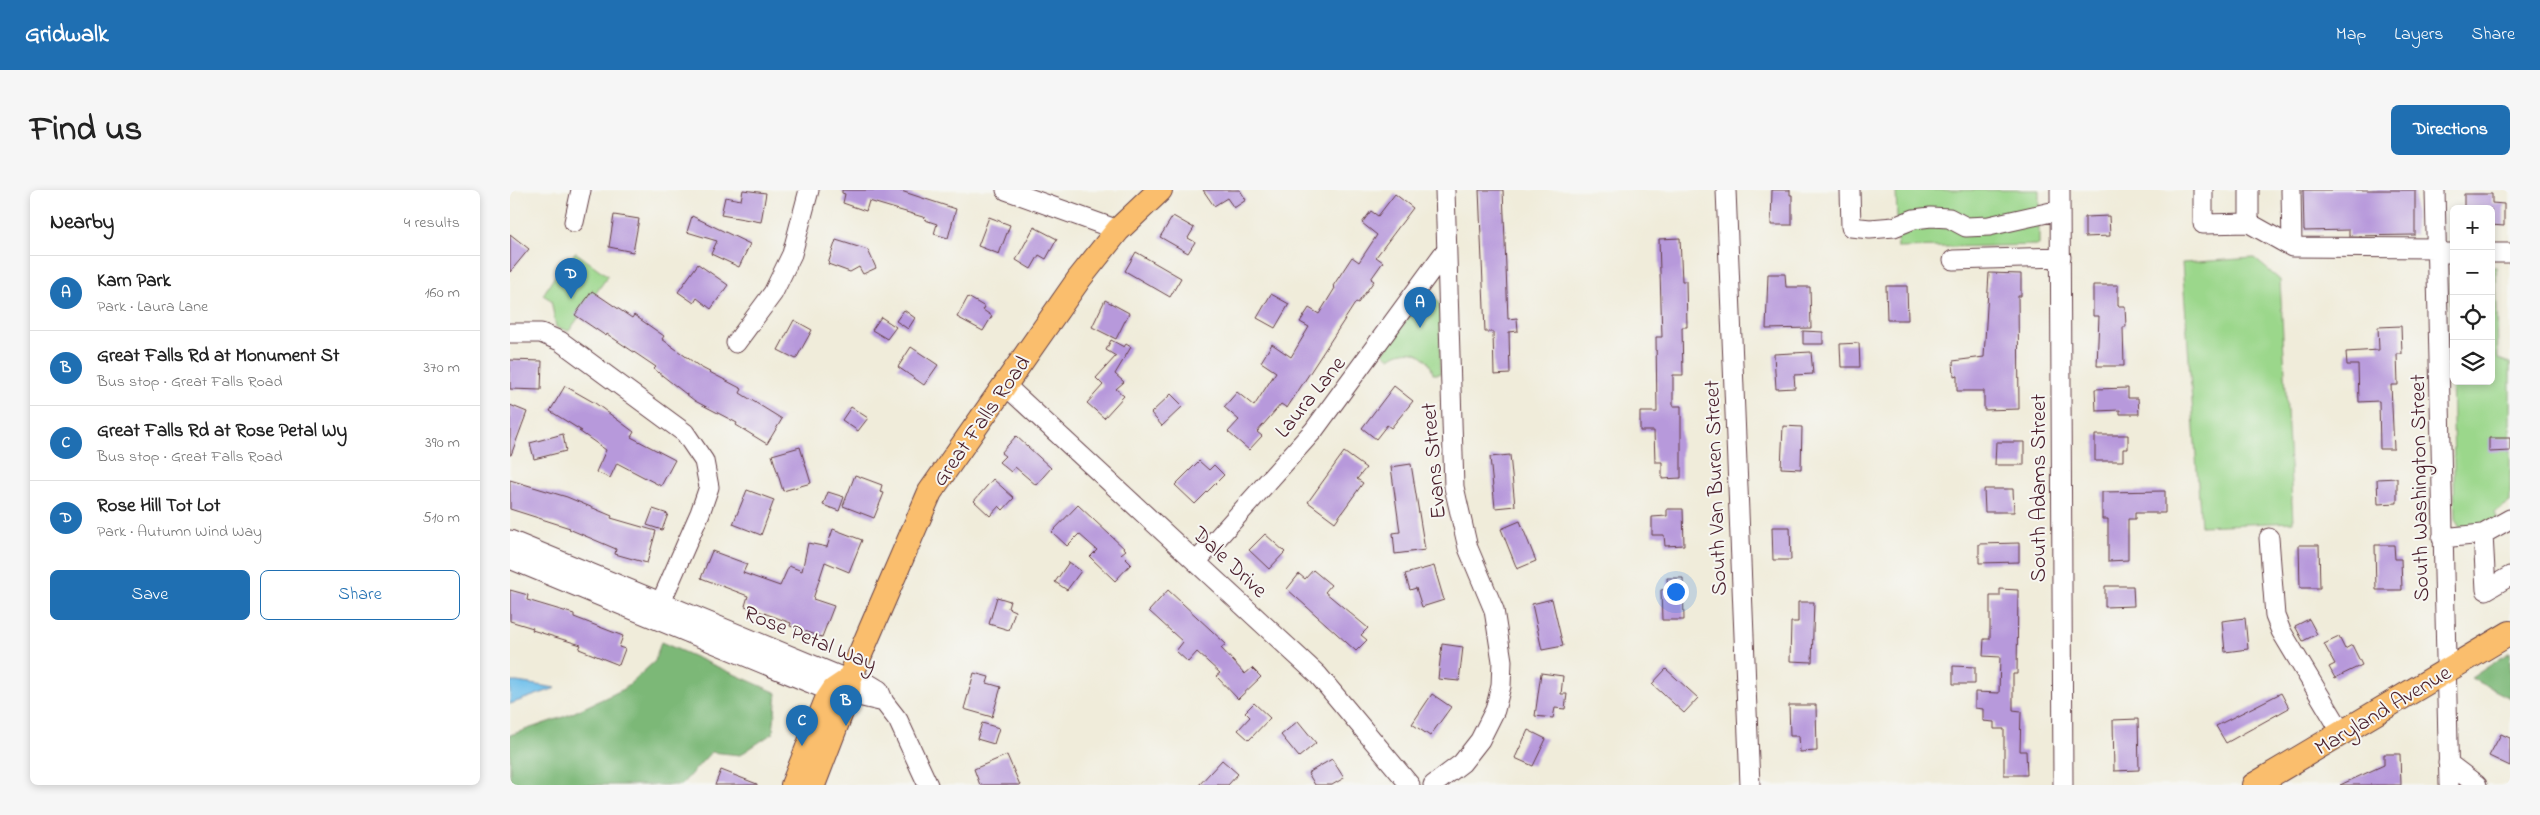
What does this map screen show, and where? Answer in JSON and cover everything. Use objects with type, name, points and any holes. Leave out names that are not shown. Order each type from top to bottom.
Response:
[{"type":"main road","name":"Great Falls Road","points":[[813,785],[844,688],[930,492],[1079,279],[1118,230],[1155,192]]},
{"type":"main road","name":"Maryland Avenue","points":[[2254,785],[2510,632]]},
{"type":"main road","name":"Great Falls Road","points":[[793,785],[826,702],[844,688]]},
{"type":"street","points":[[574,222],[581,190]]},
{"type":"street","points":[[736,343],[773,293],[792,254],[809,190]]},
{"type":"street","points":[[1006,190],[1118,230]]},
{"type":"street","name":"Evans Street","points":[[1433,785],[1462,763],[1480,740],[1495,710],[1501,686],[1502,661],[1494,610],[1468,548],[1454,487],[1445,190]]},
{"type":"street","name":"South Van Buren Street","points":[[1726,190],[1750,785]]},
{"type":"street","points":[[1850,190],[1851,227],[1870,229],[1894,227],[1914,219],[1931,217],[1949,218],[1966,227],[1989,226],[2060,210]]},
{"type":"street","name":"South Adams Street","points":[[2060,190],[2063,785]]},
{"type":"street","points":[[2203,190],[2203,224],[2249,223],[2292,247],[2442,251]]},
{"type":"street","points":[[2249,190],[2249,223]]},
{"type":"street","points":[[2291,190],[2292,247]]},
{"type":"street","name":"South Washington Street","points":[[2435,190],[2442,251],[2442,538],[2449,785]]},
{"type":"street","name":"Laura Lane","points":[[1197,561],[1314,430],[1446,250]]},
{"type":"street","points":[[2495,253],[2510,253]]},
{"type":"street","points":[[1953,260],[2061,257]]},
{"type":"street","points":[[510,333],[541,333],[560,341],[685,433],[704,461],[709,487],[660,611]]},
{"type":"street","name":"Dale Drive","points":[[1005,385],[1318,675],[1410,785]]},
{"type":"street","points":[[2442,538],[2483,534],[2510,519]]},
{"type":"street","points":[[2483,534],[2486,590],[2510,576]]},
{"type":"street","points":[[2269,538],[2275,616],[2281,630],[2342,733]]},
{"type":"street","name":"Rose Petal Way","points":[[510,540],[660,611],[844,688],[869,684],[879,690],[884,702],[898,720],[928,785]]},
{"type":"street","name":"Rose Petal Way","points":[[510,559],[660,611]]},
{"type":"street","points":[[2448,763],[2477,785]]},
{"type":"green space","points":[[1896,190],[2039,190],[2039,245],[1898,248]]},
{"type":"green space","points":[[575,252],[608,276],[569,331],[556,327],[551,300],[543,295],[566,258],[570,260]]},
{"type":"green space","points":[[2254,258],[2280,280],[2293,522],[2201,526],[2182,263]]},
{"type":"green space","points":[[2496,267],[2498,359],[2510,363],[2510,502],[2495,512],[2498,522],[2461,529],[2455,520],[2452,385],[2495,385]]},
{"type":"green space","points":[[1429,297],[1435,298],[1440,304],[1440,374],[1433,374],[1427,360],[1416,353],[1403,352],[1390,358],[1383,353],[1421,300]]},
{"type":"green space","points":[[661,642],[777,693],[773,733],[740,755],[711,752],[681,785],[510,785],[510,735],[566,716],[624,689],[655,661]]},
{"type":"green space","points":[[2510,652],[2510,698],[2471,678]]},
{"type":"water","points":[[510,682],[517,682],[556,688],[510,704]]},
{"type":"building","points":[[743,190],[766,193],[761,222],[721,215],[725,197],[741,200]]},
{"type":"building","points":[[842,190],[898,190],[956,209],[948,238],[934,234],[937,224],[925,220],[926,218],[869,201],[866,211],[843,203],[845,194],[842,193]]},
{"type":"building","points":[[1203,190],[1240,190],[1246,200],[1234,208],[1227,198],[1214,206]]},
{"type":"building","points":[[1479,190],[1503,190],[1508,319],[1517,318],[1518,331],[1509,332],[1510,374],[1494,375],[1493,332],[1485,332]]},
{"type":"building","points":[[1772,190],[1790,190],[1790,195],[1792,195],[1792,225],[1771,225]]},
{"type":"building","points":[[2303,190],[2415,190],[2415,235],[2349,236],[2349,230],[2304,231]]},
{"type":"building","points":[[1395,194],[1413,208],[1376,257],[1383,262],[1371,279],[1374,281],[1358,303],[1356,302],[1287,408],[1281,404],[1257,432],[1262,436],[1249,450],[1228,432],[1239,420],[1224,407],[1237,392],[1254,406],[1276,372],[1261,362],[1272,344],[1291,357],[1309,327],[1300,322],[1309,308],[1319,314],[1335,288],[1333,286],[1352,257],[1359,262],[1377,235],[1362,223],[1371,211],[1378,216]]},
{"type":"building","points":[[2464,194],[2492,194],[2492,203],[2504,204],[2504,226],[2495,225],[2495,205],[2464,205]]},
{"type":"building","points":[[614,215],[639,219],[633,252],[609,247]]},
{"type":"building","points":[[692,216],[750,244],[739,267],[711,254],[717,241],[687,232]]},
{"type":"building","points":[[1173,216],[1194,228],[1188,238],[1195,242],[1188,253],[1160,237]]},
{"type":"building","points":[[2109,216],[2110,236],[2085,237],[2085,217]]},
{"type":"building","points":[[989,217],[1010,225],[999,254],[978,246]]},
{"type":"building","points":[[1034,227],[1057,239],[1046,259],[1039,255],[1031,269],[1016,260]]},
{"type":"building","points":[[510,234],[529,249],[510,272]]},
{"type":"building","points":[[1680,238],[1682,281],[1686,281],[1687,327],[1682,327],[1683,375],[1673,375],[1673,406],[1681,406],[1681,478],[1662,479],[1662,462],[1655,462],[1654,431],[1640,431],[1640,412],[1657,412],[1656,337],[1662,337],[1659,239]]},
{"type":"building","points":[[836,240],[868,250],[876,268],[863,274],[859,267],[850,272],[828,264]]},
{"type":"building","points":[[1136,252],[1181,278],[1170,297],[1125,271]]},
{"type":"building","points":[[698,264],[728,285],[711,309],[697,298],[694,303],[678,292]]},
{"type":"building","points":[[1989,273],[2021,274],[2021,296],[2018,296],[2019,409],[1984,410],[1984,391],[1957,391],[1957,375],[1954,376],[1953,361],[1984,357]]},
{"type":"building","points":[[1768,274],[1785,274],[1786,287],[1810,287],[1811,328],[1766,329]]},
{"type":"building","points":[[2093,285],[2118,285],[2118,306],[2125,306],[2126,327],[2123,327],[2124,366],[2097,366],[2099,316],[2093,316]]},
{"type":"building","points":[[1886,286],[1907,286],[1908,320],[1887,320]]},
{"type":"building","points":[[592,291],[632,318],[634,315],[664,336],[662,339],[700,367],[742,389],[740,393],[782,419],[767,444],[736,425],[737,423],[695,401],[654,369],[656,367],[575,315]]},
{"type":"building","points":[[1271,294],[1289,304],[1275,328],[1257,318]]},
{"type":"building","points":[[968,297],[985,307],[983,310],[992,316],[983,331],[957,317]]},
{"type":"building","points":[[1105,300],[1129,313],[1116,339],[1092,327]]},
{"type":"building","points":[[904,310],[915,318],[908,329],[896,321]]},
{"type":"building","points":[[881,317],[896,327],[887,339],[872,330]]},
{"type":"building","points":[[794,320],[812,330],[796,359],[778,350]]},
{"type":"building","points":[[2401,326],[2402,354],[2397,354],[2398,385],[2391,385],[2394,449],[2380,449],[2379,401],[2359,402],[2358,365],[2347,365],[2346,352],[2379,350],[2378,327]]},
{"type":"building","points":[[1803,331],[1823,332],[1823,344],[1803,344]]},
{"type":"building","points":[[1111,340],[1124,347],[1126,344],[1131,347],[1115,374],[1124,382],[1116,389],[1124,396],[1104,418],[1087,403],[1103,385],[1096,378],[1116,356],[1106,350]]},
{"type":"building","points":[[1859,343],[1860,367],[1841,367],[1840,344]]},
{"type":"building","points":[[911,347],[938,365],[924,385],[898,367]]},
{"type":"building","points":[[1811,352],[1813,374],[1794,375],[1795,388],[1776,389],[1774,354]]},
{"type":"building","points":[[510,360],[542,361],[541,390],[510,389]]},
{"type":"building","points":[[565,386],[595,403],[634,432],[631,437],[675,460],[661,486],[617,463],[610,478],[596,472],[606,450],[579,431],[582,431],[550,411]]},
{"type":"building","points":[[1394,386],[1413,401],[1391,428],[1387,425],[1376,439],[1362,428]]},
{"type":"building","points":[[2128,388],[2128,398],[2138,398],[2139,414],[2120,414],[2120,410],[2096,411],[2095,389]]},
{"type":"building","points":[[1171,394],[1183,406],[1162,426],[1151,413]]},
{"type":"building","points":[[510,405],[527,412],[511,455],[510,455]]},
{"type":"building","points":[[851,407],[868,418],[858,431],[842,420]]},
{"type":"building","points":[[1783,426],[1802,427],[1801,469],[1781,468]]},
{"type":"building","points":[[563,434],[566,451],[534,459],[530,443]]},
{"type":"building","points":[[2095,435],[2128,435],[2128,449],[2123,449],[2123,461],[2095,461]]},
{"type":"building","points":[[1016,436],[1051,468],[1036,485],[1015,467],[1011,472],[999,462],[1005,456],[1001,453]]},
{"type":"building","points":[[2489,438],[2510,438],[2510,451],[2489,452]]},
{"type":"building","points":[[1996,442],[2024,442],[2024,465],[1995,465]]},
{"type":"building","points":[[800,447],[811,483],[783,491],[772,455]]},
{"type":"building","points":[[1344,452],[1366,468],[1357,479],[1363,483],[1335,522],[1308,502]]},
{"type":"building","points":[[1510,455],[1515,506],[1495,508],[1490,457]]},
{"type":"building","points":[[1199,461],[1209,470],[1214,465],[1224,475],[1195,504],[1175,485]]},
{"type":"building","points":[[1411,464],[1425,550],[1395,554],[1393,533],[1400,532],[1391,467]]},
{"type":"building","points":[[855,475],[882,485],[880,492],[884,493],[874,518],[843,506]]},
{"type":"building","points":[[2397,478],[2397,503],[2378,504],[2377,479]]},
{"type":"building","points":[[993,479],[1014,498],[1003,510],[999,506],[990,516],[974,501]]},
{"type":"building","points":[[510,480],[567,497],[612,516],[611,518],[656,531],[647,563],[615,554],[616,549],[570,528],[510,509]]},
{"type":"building","points":[[1984,489],[2013,489],[2014,512],[1985,512]]},
{"type":"building","points":[[747,490],[774,500],[761,535],[733,524]]},
{"type":"building","points":[[2165,491],[2165,513],[2135,513],[2135,519],[2128,519],[2128,560],[2108,561],[2108,519],[2102,519],[2102,492]]},
{"type":"building","points":[[828,492],[844,497],[839,511],[823,505]]},
{"type":"building","points":[[1078,505],[1126,550],[1121,554],[1131,564],[1115,581],[1090,557],[1097,550],[1079,534],[1067,546],[1052,532]]},
{"type":"building","points":[[653,509],[668,514],[662,530],[647,525]]},
{"type":"building","points":[[1667,509],[1683,509],[1684,545],[1665,546],[1664,535],[1652,535],[1652,517],[1667,516]]},
{"type":"building","points":[[1520,521],[1536,561],[1517,569],[1501,529]]},
{"type":"building","points":[[1772,527],[1790,527],[1791,560],[1773,560]]},
{"type":"building","points":[[833,529],[862,540],[849,572],[825,562],[813,599],[834,606],[822,637],[790,626],[791,623],[745,606],[748,596],[701,578],[712,551],[747,564],[743,573],[780,586],[789,566],[802,571],[808,543],[827,547]]},
{"type":"building","points":[[1265,534],[1285,552],[1269,569],[1249,550]]},
{"type":"building","points":[[2019,543],[2019,562],[1979,563],[1979,544]]},
{"type":"building","points":[[2299,545],[2319,545],[2320,588],[2300,588]]},
{"type":"building","points":[[2375,545],[2394,545],[2395,559],[2401,559],[2402,590],[2376,590]]},
{"type":"building","points":[[1069,562],[1081,571],[1067,590],[1055,582]]},
{"type":"building","points":[[1434,566],[1444,600],[1422,607],[1416,588],[1410,590],[1405,574]]},
{"type":"building","points":[[1313,570],[1331,585],[1325,592],[1368,628],[1361,635],[1367,640],[1356,651],[1287,589],[1299,574],[1305,579]]},
{"type":"building","points":[[1667,578],[1683,578],[1684,620],[1662,620],[1661,590],[1668,589]]},
{"type":"building","points":[[2105,586],[2133,586],[2134,606],[2105,607]]},
{"type":"building","points":[[2000,589],[2018,590],[2017,674],[2013,674],[2013,710],[2021,711],[2020,751],[2026,751],[2027,775],[2004,775],[2004,729],[1994,729],[1994,722],[1983,721],[1983,709],[1975,708],[1975,692],[1999,693],[2000,657],[1983,656],[1984,639],[1990,639],[1990,596],[2000,596]]},
{"type":"building","points":[[510,590],[528,595],[527,600],[574,614],[574,617],[623,636],[619,647],[625,649],[619,665],[579,649],[581,645],[510,621]]},
{"type":"building","points":[[1168,590],[1226,644],[1221,648],[1245,674],[1252,668],[1261,677],[1238,699],[1216,676],[1220,673],[1197,652],[1188,662],[1176,651],[1183,642],[1149,611]]},
{"type":"building","points":[[997,597],[1010,601],[1008,608],[1015,611],[1009,630],[989,624]]},
{"type":"building","points":[[1552,599],[1563,646],[1542,650],[1532,604]]},
{"type":"building","points":[[1798,602],[1814,602],[1812,662],[1790,661],[1791,622],[1798,622]]},
{"type":"building","points":[[2245,618],[2248,649],[2225,652],[2222,621]]},
{"type":"building","points":[[2309,619],[2317,634],[2303,641],[2295,626]]},
{"type":"building","points":[[2339,637],[2345,649],[2352,645],[2362,665],[2335,678],[2329,667],[2335,664],[2324,644]]},
{"type":"building","points":[[1442,644],[1463,647],[1459,681],[1438,679]]},
{"type":"building","points":[[1953,666],[1975,667],[1975,684],[1953,684]]},
{"type":"building","points":[[1666,669],[1698,698],[1684,713],[1652,684]]},
{"type":"building","points":[[974,673],[989,677],[987,683],[1001,687],[992,717],[964,709]]},
{"type":"building","points":[[1541,673],[1563,676],[1561,694],[1567,694],[1565,709],[1555,708],[1553,718],[1535,716]]},
{"type":"building","points":[[2281,693],[2289,708],[2226,743],[2216,726]]},
{"type":"building","points":[[1432,694],[1451,707],[1430,736],[1412,724]]},
{"type":"building","points":[[1254,703],[1270,718],[1249,740],[1238,730],[1250,717],[1245,712]]},
{"type":"building","points":[[1789,705],[1816,705],[1817,751],[1800,752],[1799,736],[1790,736]]},
{"type":"building","points":[[2138,719],[2139,770],[2114,771],[2113,720]]},
{"type":"building","points":[[1298,721],[1316,743],[1299,757],[1281,735]]},
{"type":"building","points":[[982,723],[999,728],[994,744],[977,739]]},
{"type":"building","points":[[1528,730],[1546,739],[1533,766],[1515,758]]},
{"type":"building","points":[[2501,734],[2510,738],[2510,766],[2489,756]]},
{"type":"building","points":[[2384,754],[2400,754],[2401,785],[2340,785],[2384,765]]},
{"type":"building","points":[[1007,755],[1020,785],[980,785],[974,769]]},
{"type":"building","points":[[1332,759],[1344,778],[1332,785],[1315,785],[1308,773]]},
{"type":"building","points":[[1222,760],[1238,774],[1228,785],[1199,785]]},
{"type":"building","points":[[721,770],[757,784],[757,785],[715,785]]},
{"type":"place","name":"Rose Hill Tot Lot","points":[[571,299]]},
{"type":"place","name":"Karn Park","points":[[1420,328]]},
{"type":"place","name":"Great Falls Rd at Monument St","points":[[846,726]]},
{"type":"place","name":"Great Falls Rd at Rose Petal Wy","points":[[802,746]]}]
